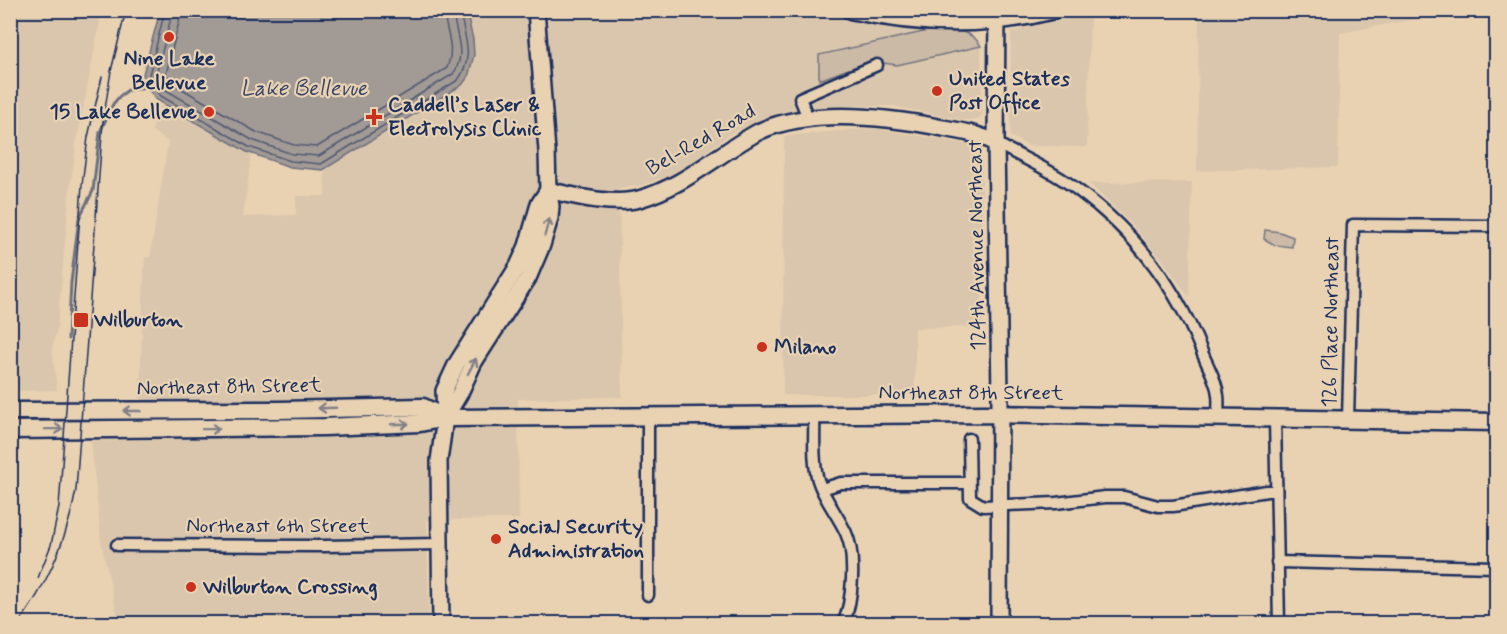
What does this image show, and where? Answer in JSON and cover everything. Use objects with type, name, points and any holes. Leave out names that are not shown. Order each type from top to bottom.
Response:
[{"type":"main road","points":[[850,10],[888,18],[933,22],[1054,10]]},
{"type":"main road","name":"Northeast 8th Street","points":[[10,411],[279,410],[423,406],[445,418]]},
{"type":"main road","name":"Northeast 8th Street","points":[[10,430],[324,427],[420,423],[445,418],[814,415],[1218,417],[1497,422]]},
{"type":"street","points":[[441,624],[439,461],[445,418],[460,393],[474,362],[508,311],[535,263],[550,218],[547,142],[536,10]]},
{"type":"street","name":"124th Avenue Northeast","points":[[997,16],[999,624]]},
{"type":"street","points":[[808,118],[800,98],[877,65]]},
{"type":"street","name":"Bel-Red Road","points":[[548,190],[603,200],[638,199],[669,188],[760,131],[774,125],[808,118],[895,119],[982,135],[996,143]]},
{"type":"street","points":[[996,143],[1047,169],[1075,188],[1102,210],[1150,259],[1191,324],[1218,393],[1218,417]]},
{"type":"street","name":"126 Place Northeast","points":[[1348,420],[1353,225],[1497,226]]},
{"type":"street","points":[[814,415],[816,470],[822,489],[846,534],[849,545],[850,596],[843,624]]},
{"type":"street","points":[[648,417],[648,595]]},
{"type":"street","points":[[1275,418],[1279,624]]},
{"type":"street","points":[[969,439],[970,498],[983,506],[1124,497],[1158,506],[1173,506],[1267,490],[1276,491]]},
{"type":"street","points":[[822,489],[841,483],[969,483]]},
{"type":"street","name":"Northeast 6th Street","points":[[117,545],[439,544]]},
{"type":"street","points":[[1277,562],[1497,567]]},
{"type":"shaded area","points":[[812,10],[818,12],[819,10],[933,11],[932,30],[819,55],[820,80],[870,61],[897,65],[981,46],[982,115],[976,120],[963,120],[893,106],[845,106],[801,111],[764,119],[732,133],[681,170],[666,177],[643,185],[619,189],[622,397],[518,399],[519,519],[427,520],[429,623],[119,623],[101,541],[91,441],[152,440],[140,397],[144,269],[145,257],[150,257],[168,142],[152,131],[180,65],[254,136],[243,217],[296,215],[296,196],[325,196],[323,106],[396,11]]},
{"type":"shaded area","points":[[1199,10],[1459,11],[1340,33],[1338,167],[1197,171]]},
{"type":"shaded area","points":[[10,11],[102,11],[70,188],[57,329],[52,348],[57,390],[11,391]]},
{"type":"shaded area","points":[[1090,13],[1087,147],[1029,146],[1010,136],[1011,32]]},
{"type":"shaded area","points":[[932,30],[966,33],[977,40],[981,46],[897,65],[870,61],[819,80],[819,55]]},
{"type":"shaded area","points":[[878,129],[969,144],[982,154],[982,327],[915,328],[915,395],[783,395],[784,136]]},
{"type":"shaded area","points":[[1192,182],[1189,297],[1164,262],[1133,226],[1089,183]]},
{"type":"shaded area","points":[[1265,230],[1293,237],[1292,247],[1275,245],[1264,239]]},
{"type":"water","name":"Lake Bellevue","points":[[160,11],[466,11],[473,39],[474,55],[468,77],[462,85],[323,170],[290,167],[247,152],[157,100],[146,87],[143,74]]},
{"type":"waterway","points":[[68,339],[71,283],[79,218],[93,191],[100,132],[113,104],[120,96],[128,90],[146,87]]},
{"type":"tram line","points":[[18,624],[29,609],[55,560],[62,543],[76,490],[103,121],[111,71],[126,10]]},
{"type":"tram line","points":[[38,578],[51,545],[59,507],[82,185],[88,137],[102,77]]},
{"type":"place","name":"Nine Lake Bellevue","points":[[169,37]]},
{"type":"place","name":"United States Post Office","points":[[937,91]]},
{"type":"place","name":"15 Lake Bellevue","points":[[209,112]]},
{"type":"place","name":"Caddell’s Laser & Electrolysis Clinic","points":[[374,117]]},
{"type":"place","name":"Wilburton","points":[[81,320]]},
{"type":"place","name":"Milano","points":[[762,347]]},
{"type":"place","name":"Social Security Administration","points":[[496,539]]},
{"type":"place","name":"Wilburton Crossing","points":[[191,587]]}]
